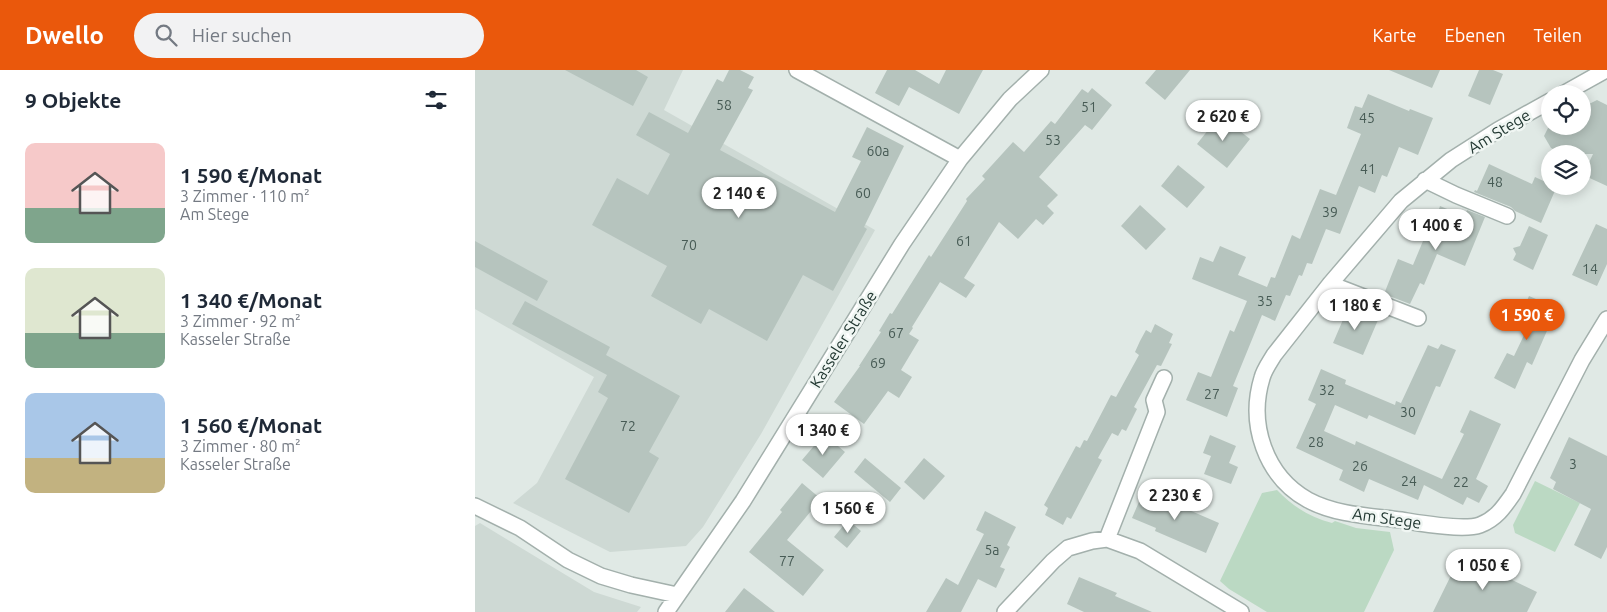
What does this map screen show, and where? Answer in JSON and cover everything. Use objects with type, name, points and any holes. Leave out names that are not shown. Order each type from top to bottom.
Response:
[{"type":"street","points":[[797,70],[960,159]]},
{"type":"street","name":"Kasseler Straße","points":[[666,612],[743,501],[902,244],[960,159],[1010,99],[1041,70]]},
{"type":"street","points":[[1579,85],[1606,70]]},
{"type":"street","name":"Am Stege","points":[[1541,106],[1498,130],[1451,160],[1425,180],[1401,201],[1330,284],[1274,354],[1262,376],[1257,411],[1259,438],[1271,464],[1292,489],[1309,500],[1339,511],[1413,522],[1469,527],[1480,525],[1501,512],[1513,494],[1582,360],[1607,318]]},
{"type":"street","points":[[1425,180],[1456,196],[1507,216]]},
{"type":"street","points":[[1330,284],[1417,318]]},
{"type":"street","points":[[1107,539],[1157,412],[1154,400],[1164,378]]},
{"type":"street","points":[[475,506],[520,528],[568,560],[601,576],[677,595]]},
{"type":"street","points":[[1005,612],[1053,561],[1068,548],[1107,539],[1140,551],[1241,612]]},
{"type":"shaded area","points":[[475,70],[683,70],[664,110],[875,230],[761,434],[703,527],[686,546],[610,552],[513,503],[537,483],[594,377],[475,309]]},
{"type":"shaded area","points":[[480,523],[594,592],[641,607],[637,612],[475,612],[475,526]]},
{"type":"green space","points":[[1535,481],[1580,503],[1555,552],[1515,533],[1513,525]]},
{"type":"green space","points":[[1277,490],[1296,506],[1324,521],[1332,523],[1335,521],[1356,528],[1390,532],[1394,550],[1364,612],[1267,612],[1229,589],[1220,581],[1262,493]]},
{"type":"building","points":[[565,70],[636,70],[648,77],[633,106]]},
{"type":"building","points":[[729,70],[740,70],[754,77],[748,88],[753,90],[720,150],[835,212],[861,161],[852,157],[867,127],[904,146],[864,227],[867,229],[833,291],[803,275],[767,341],[709,309],[701,324],[651,296],[667,266],[592,225],[617,178],[648,195],[670,154],[636,135],[649,112],[688,133],[717,79],[723,82]]},
{"type":"building","points":[[887,70],[915,70],[939,84],[946,70],[983,70],[959,114],[909,87],[899,106],[875,93]]},
{"type":"building","points":[[1156,70],[1190,70],[1165,100],[1145,83]]},
{"type":"building","points":[[1389,70],[1440,70],[1432,88]]},
{"type":"building","points":[[1479,70],[1493,70],[1503,74],[1490,105],[1468,96]]},
{"type":"building","points":[[1092,88],[1112,105],[1092,130],[1085,125],[1039,177],[1058,195],[1047,206],[1054,213],[1043,225],[1036,219],[1018,239],[999,222],[964,278],[975,285],[966,298],[940,282],[909,334],[919,340],[901,370],[912,377],[899,398],[888,391],[864,424],[834,402],[860,366],[881,332],[879,331],[890,313],[892,314],[929,255],[931,257],[967,201],[966,199],[985,179],[982,176],[1013,142],[1024,152],[1051,121],[1055,124],[1082,89],[1088,93]]},
{"type":"building","points":[[1368,94],[1409,111],[1410,109],[1433,118],[1418,155],[1399,147],[1387,177],[1382,175],[1375,193],[1359,186],[1340,234],[1326,229],[1312,264],[1307,263],[1302,276],[1299,275],[1290,296],[1286,295],[1275,321],[1262,315],[1233,386],[1238,388],[1227,417],[1186,400],[1198,372],[1211,377],[1230,330],[1234,332],[1247,301],[1192,279],[1200,257],[1213,262],[1220,246],[1246,257],[1238,275],[1267,287],[1271,277],[1275,278],[1292,235],[1300,239],[1320,189],[1336,195],[1361,134],[1347,128],[1355,106],[1362,108]]},
{"type":"building","points":[[1597,100],[1607,105],[1607,186],[1591,179],[1591,158],[1593,154],[1591,154],[1591,145],[1549,145],[1544,136],[1591,135],[1591,103]]},
{"type":"building","points":[[1220,115],[1250,139],[1227,168],[1197,144]]},
{"type":"building","points":[[1489,164],[1532,184],[1535,177],[1541,180],[1541,195],[1553,195],[1541,223],[1515,211],[1511,207],[1474,192],[1475,190],[1477,191]]},
{"type":"building","points":[[1178,165],[1205,187],[1187,208],[1161,186]]},
{"type":"building","points":[[1140,205],[1166,229],[1146,250],[1121,226]]},
{"type":"building","points":[[1440,206],[1464,216],[1467,210],[1485,217],[1465,266],[1437,254],[1424,285],[1420,283],[1410,304],[1384,294],[1398,259],[1413,265],[1433,217],[1436,218]]},
{"type":"building","points":[[1596,224],[1607,229],[1607,264],[1597,286],[1572,275]]},
{"type":"building","points":[[1529,226],[1548,235],[1533,270],[1513,260],[1516,254],[1513,248],[1520,246]]},
{"type":"building","points":[[475,241],[548,281],[537,301],[475,267]]},
{"type":"building","points":[[1529,296],[1557,308],[1532,365],[1527,362],[1515,389],[1494,378],[1507,353],[1514,356],[1526,331],[1516,326]]},
{"type":"building","points":[[525,301],[610,347],[606,355],[680,396],[649,452],[659,458],[629,513],[565,479],[608,398],[598,392],[607,375],[512,324]]},
{"type":"building","points":[[1348,308],[1378,320],[1363,355],[1333,343]]},
{"type":"building","points":[[1155,324],[1173,334],[1169,343],[1172,344],[1161,366],[1157,365],[1134,407],[1137,409],[1126,431],[1122,429],[1118,436],[1112,433],[1098,458],[1102,460],[1071,519],[1067,517],[1063,525],[1045,515],[1048,508],[1044,505],[1076,446],[1080,448],[1084,440],[1087,441],[1111,395],[1116,397],[1139,355],[1135,352],[1140,341],[1146,330],[1151,333]]},
{"type":"building","points":[[1441,344],[1456,350],[1440,387],[1436,386],[1415,435],[1369,415],[1367,419],[1335,405],[1324,431],[1355,445],[1356,441],[1442,479],[1464,434],[1460,432],[1470,410],[1501,424],[1476,479],[1488,486],[1479,503],[1467,497],[1463,505],[1424,485],[1418,500],[1369,479],[1364,492],[1339,480],[1343,470],[1296,448],[1316,404],[1308,400],[1321,369],[1346,380],[1345,384],[1395,405],[1396,401],[1401,403],[1428,345],[1438,349]]},
{"type":"building","points":[[824,434],[845,452],[823,478],[802,460]]},
{"type":"building","points":[[1210,435],[1236,446],[1229,463],[1238,467],[1231,484],[1204,474],[1211,456],[1203,453]]},
{"type":"building","points":[[1569,437],[1607,456],[1607,547],[1601,559],[1574,545],[1591,509],[1553,489],[1556,482],[1550,478]]},
{"type":"building","points":[[865,458],[901,488],[890,502],[854,472]]},
{"type":"building","points":[[924,458],[945,476],[924,500],[904,482]]},
{"type":"building","points":[[802,483],[821,499],[787,540],[824,570],[803,596],[749,552],[782,512],[780,510]]},
{"type":"building","points":[[1145,488],[1169,498],[1168,501],[1219,523],[1206,553],[1155,531],[1156,528],[1132,518]]},
{"type":"building","points":[[985,511],[1016,527],[1007,545],[1010,547],[1000,567],[1005,569],[996,588],[978,579],[961,612],[926,612],[946,578],[958,585],[984,534],[976,530]]},
{"type":"building","points":[[848,520],[861,531],[847,548],[834,537]]},
{"type":"building","points":[[1461,555],[1537,592],[1527,612],[1433,612]]},
{"type":"building","points":[[1079,577],[1117,593],[1115,596],[1152,612],[1084,612],[1067,604]]},
{"type":"building","points":[[744,588],[775,612],[725,612]]}]
